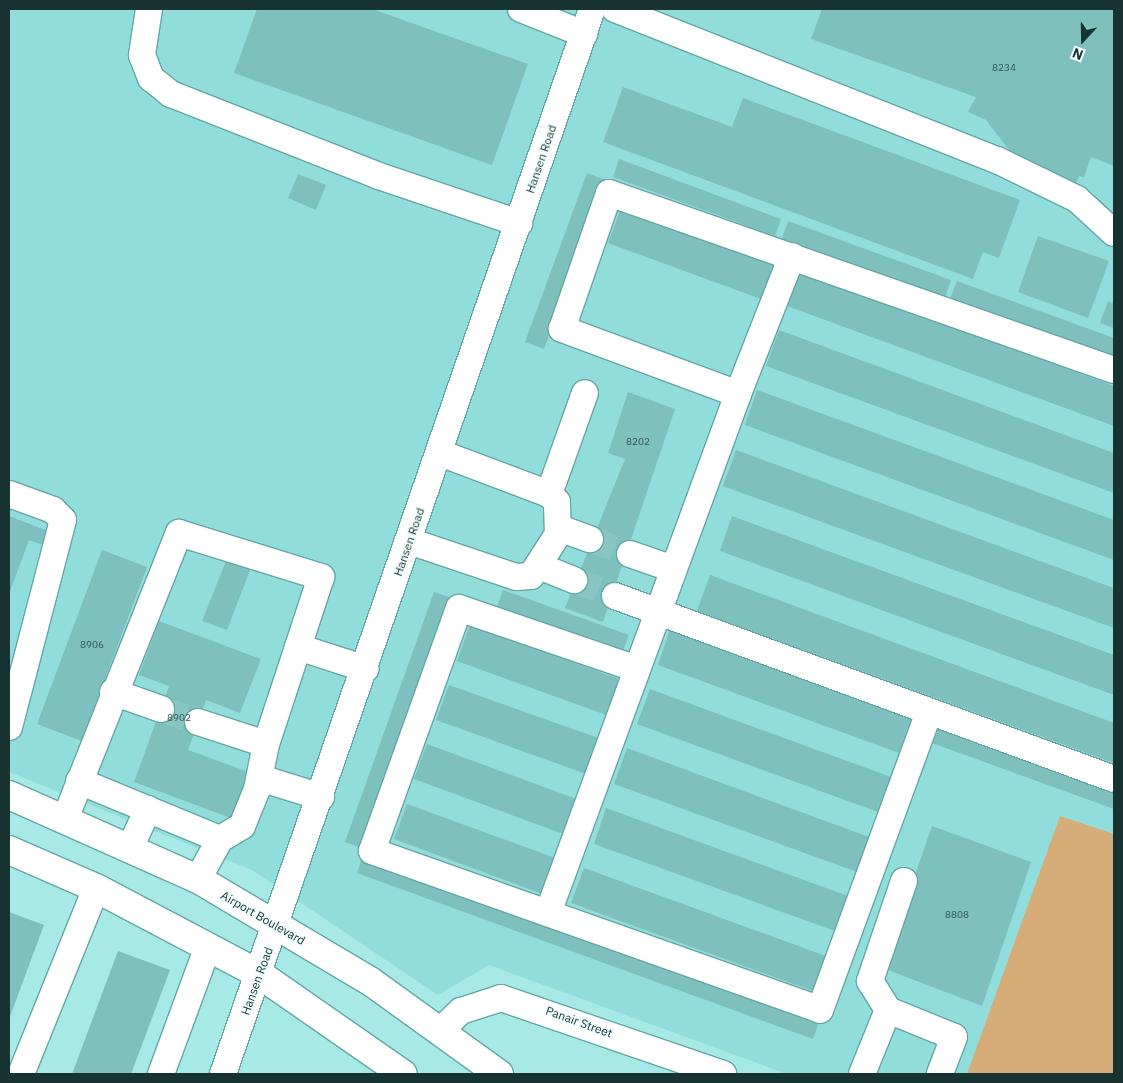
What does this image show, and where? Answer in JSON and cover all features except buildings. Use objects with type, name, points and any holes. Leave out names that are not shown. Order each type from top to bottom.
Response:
[{"type":"main road","name":"Airport Boulevard","points":[[9,795],[198,880],[277,925],[440,1031],[499,1074]]},
{"type":"main road","points":[[9,850],[96,888],[260,974],[404,1074]]},
{"type":"street","points":[[149,9],[142,54],[151,78],[171,94],[379,176],[519,223]]},
{"type":"street","points":[[521,9],[584,34]]},
{"type":"street","name":"Hansen Road","points":[[223,1074],[260,974],[366,669],[592,9]]},
{"type":"street","points":[[615,9],[997,160],[1077,199],[1114,233]]},
{"type":"street","points":[[738,394],[562,329],[609,193],[1114,370]]},
{"type":"street","points":[[548,913],[673,569],[792,256]]},
{"type":"street","points":[[549,494],[585,393]]},
{"type":"street","points":[[410,541],[516,577],[531,576],[551,552],[559,528],[557,502],[549,494],[440,453]]},
{"type":"street","points":[[9,494],[52,510],[63,520],[9,727]]},
{"type":"street","points":[[559,528],[590,539]]},
{"type":"street","points":[[65,819],[113,692],[179,532],[321,577],[266,744],[260,778],[242,826],[220,839],[198,880]]},
{"type":"street","points":[[630,554],[673,569]]},
{"type":"street","points":[[539,566],[574,580]]},
{"type":"street","points":[[615,596],[1114,779]]},
{"type":"street","points":[[637,669],[459,608],[372,850],[820,1010],[929,712]]},
{"type":"street","points":[[298,647],[366,669]]},
{"type":"street","points":[[113,692],[161,708]]},
{"type":"street","points":[[198,722],[266,744]]},
{"type":"street","points":[[260,778],[321,798]]},
{"type":"street","points":[[79,781],[220,839]]},
{"type":"street","points":[[130,848],[148,809]]},
{"type":"street","points":[[904,881],[870,981],[888,1010],[954,1036],[940,1074]]},
{"type":"street","points":[[21,1074],[96,888]]},
{"type":"street","points":[[161,1074],[208,946]]},
{"type":"street","name":"Panair Street","points":[[440,1031],[460,1011],[501,998],[723,1074]]},
{"type":"street","points":[[862,1074],[888,1010]]},
{"type":"shaded area","points":[[9,9],[1114,9],[1114,1074],[787,1074],[489,965],[438,995],[252,870],[9,772]]},
{"type":"shaded area","points":[[1060,816],[1114,834],[1114,1074],[967,1074]]},
{"type":"tunnel","points":[[590,539],[630,554]]},
{"type":"tunnel","points":[[574,580],[615,596]]},
{"type":"tunnel","points":[[161,709],[198,722]]}]
